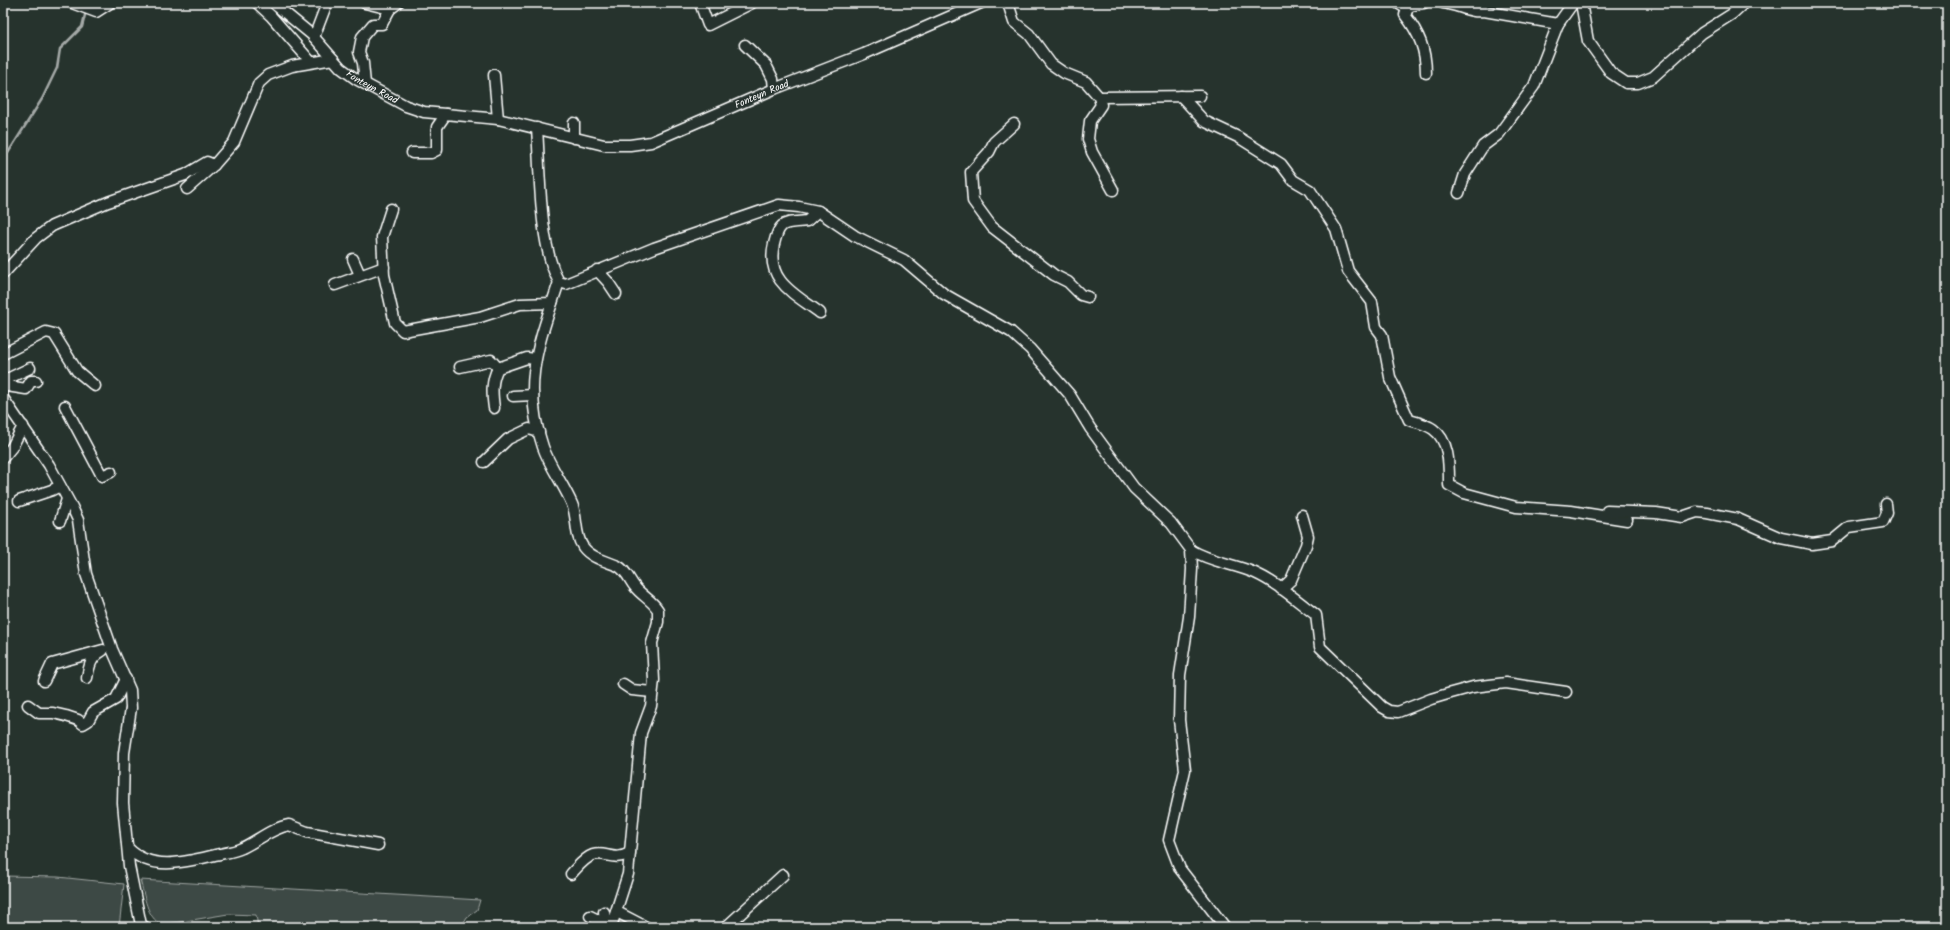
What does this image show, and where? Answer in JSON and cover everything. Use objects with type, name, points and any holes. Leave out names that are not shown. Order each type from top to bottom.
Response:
[{"type":"street","points":[[72,3],[96,12],[110,3]]},
{"type":"street","points":[[257,3],[271,16],[311,62]]},
{"type":"street","name":"Fonteyn Road","points":[[272,3],[314,37],[341,68],[365,84],[406,106],[424,112],[498,119],[604,145],[630,146],[651,142],[774,89],[864,54],[981,3]]},
{"type":"street","points":[[314,37],[327,3]]},
{"type":"street","points":[[365,3],[394,6],[382,24],[373,24],[362,36],[359,52],[363,63],[365,84]]},
{"type":"street","points":[[700,3],[708,24],[752,3]]},
{"type":"street","points":[[1008,3],[1014,22],[1030,34],[1051,64],[1064,73],[1086,82],[1099,97],[1101,105],[1090,120],[1088,139],[1092,152],[1113,190]]},
{"type":"street","points":[[1424,3],[1404,5],[1405,15],[1411,22],[1426,55],[1426,73]]},
{"type":"street","points":[[1443,3],[1461,7],[1473,12],[1482,7]]},
{"type":"street","points":[[1464,3],[1471,8],[1482,7],[1558,24]]},
{"type":"street","points":[[1459,193],[1465,174],[1483,146],[1499,134],[1534,86],[1558,24],[1573,3]]},
{"type":"street","points":[[1580,3],[1588,40],[1611,73],[1627,83],[1638,83],[1653,77],[1702,33],[1732,14],[1744,3]]},
{"type":"street","points":[[745,45],[766,65],[773,79],[774,89]]},
{"type":"street","points":[[187,189],[214,165],[234,142],[259,83],[268,75],[292,66],[334,59]]},
{"type":"street","points":[[494,76],[498,119]]},
{"type":"street","points":[[1181,96],[1204,122],[1238,137],[1281,164],[1293,180],[1310,190],[1336,229],[1348,271],[1372,302],[1376,326],[1382,336],[1390,377],[1409,420],[1432,428],[1442,438],[1448,459],[1449,485],[1464,493],[1516,507],[1571,511],[1627,520]]},
{"type":"street","points":[[1099,97],[1200,96]]},
{"type":"street","points":[[412,153],[431,153],[437,150],[437,128],[446,114]]},
{"type":"street","points":[[574,123],[574,138]]},
{"type":"street","points":[[1014,124],[994,142],[989,152],[971,172],[973,201],[992,228],[1054,275],[1068,282],[1081,295],[1088,297]]},
{"type":"street","points":[[537,128],[545,233],[552,270],[559,282],[566,284],[597,270],[654,248],[779,205],[818,211],[855,236],[904,260],[944,294],[1011,332],[1030,349],[1070,395],[1090,428],[1134,488],[1171,523],[1191,550],[1220,563],[1253,572],[1271,580],[1316,615],[1320,647],[1389,711],[1398,712],[1431,699],[1466,689],[1506,683],[1566,692]]},
{"type":"street","points":[[3,274],[36,238],[52,226],[108,202],[185,175],[207,162],[214,165]]},
{"type":"street","points":[[391,209],[382,237],[384,267],[394,324],[403,331],[480,317],[520,304],[552,303]]},
{"type":"street","points":[[818,211],[806,221],[788,222],[783,224],[777,232],[771,255],[772,268],[784,286],[820,313]]},
{"type":"street","points":[[353,259],[360,275]]},
{"type":"street","points":[[335,285],[384,267]]},
{"type":"street","points":[[597,270],[616,294]]},
{"type":"street","points":[[559,282],[535,359],[533,396],[539,432],[544,448],[573,506],[577,535],[584,548],[590,554],[622,570],[635,587],[648,598],[658,610],[658,622],[652,643],[654,680],[651,706],[642,733],[628,874],[617,912],[610,926]]},
{"type":"street","points":[[3,354],[46,332],[54,334],[74,367],[95,386]]},
{"type":"street","points":[[494,408],[492,390],[494,374],[498,368],[527,358],[535,359]]},
{"type":"street","points":[[460,367],[491,360],[498,368]]},
{"type":"street","points":[[30,368],[3,382],[7,386],[26,389],[31,381],[36,381]]},
{"type":"street","points":[[513,396],[533,396]]},
{"type":"street","points":[[3,398],[6,411],[23,426],[49,465],[78,520],[86,574],[107,648],[126,679],[130,690],[131,708],[124,753],[123,803],[128,848],[141,924],[145,927]]},
{"type":"street","points":[[64,406],[102,476],[111,472]]},
{"type":"street","points":[[3,458],[12,447],[23,426]]},
{"type":"street","points":[[484,462],[508,439],[529,429],[539,432]]},
{"type":"street","points":[[19,501],[60,486]]},
{"type":"street","points":[[60,521],[67,499]]},
{"type":"street","points":[[1571,511],[1584,509],[1656,513],[1682,517],[1697,512],[1707,513],[1738,519],[1781,538],[1812,544],[1832,542],[1849,527],[1883,522],[1886,513],[1886,504]]},
{"type":"street","points":[[1281,589],[1291,580],[1306,545],[1308,536],[1302,515]]},
{"type":"street","points":[[1191,550],[1192,570],[1189,617],[1180,675],[1179,720],[1185,770],[1169,840],[1180,869],[1225,927]]},
{"type":"street","points":[[87,678],[90,664],[96,654],[107,648]]},
{"type":"street","points":[[44,680],[52,664],[107,648]]},
{"type":"street","points":[[28,705],[39,713],[66,716],[78,720],[83,724],[88,721],[93,712],[116,699],[126,679]]},
{"type":"street","points":[[623,684],[632,690],[652,692]]},
{"type":"street","points":[[128,848],[136,856],[149,862],[188,862],[240,849],[289,825],[314,834],[378,845]]},
{"type":"street","points":[[571,874],[587,858],[594,854],[620,858],[630,853]]},
{"type":"street","points":[[726,927],[783,875]]},
{"type":"street","points":[[604,912],[610,926]]},
{"type":"street","points":[[617,912],[646,927]]},
{"type":"street","points":[[590,916],[610,926]]},
{"type":"shaded area","points":[[3,876],[58,877],[124,884],[119,927],[3,927]]},
{"type":"shaded area","points":[[140,880],[480,900],[477,910],[467,917],[461,927],[258,927],[256,915],[228,914],[162,925],[149,911]]},
{"type":"waterway","points":[[8,153],[42,99],[57,68],[60,49],[82,27],[86,11]]}]
